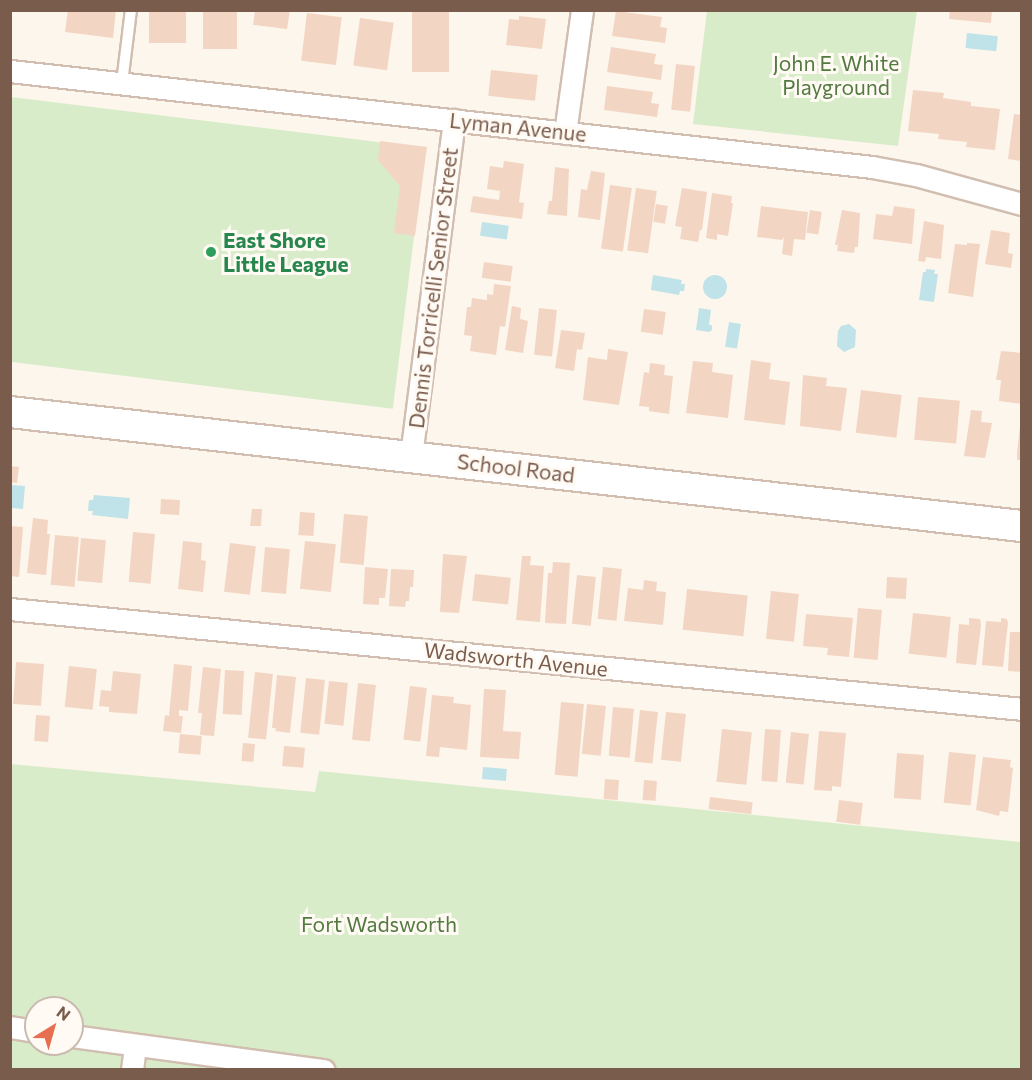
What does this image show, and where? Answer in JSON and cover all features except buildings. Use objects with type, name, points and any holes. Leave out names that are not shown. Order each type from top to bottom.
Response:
[{"type":"main road","name":"School Road","points":[[10,412],[1022,526]]},
{"type":"street","points":[[565,133],[582,10]]},
{"type":"street","name":"Lyman Avenue","points":[[10,71],[872,167],[916,175],[1022,204]]},
{"type":"street","name":"Dennis Torricelli Senior Street","points":[[411,456],[454,120]]},
{"type":"street","name":"Wadsworth Avenue","points":[[10,609],[1022,709]]},
{"type":"street","points":[[84,1038],[324,1070]]},
{"type":"street","points":[[132,1070],[135,1045]]},
{"type":"lane","points":[[122,83],[131,10]]},
{"type":"green space","name":"John E. White Playground","points":[[707,11],[917,11],[898,146],[693,124]]},
{"type":"green space","name":"East Shore Little League","points":[[11,97],[425,148],[393,409],[10,362]]},
{"type":"green space","name":"Fort Wadsworth","points":[[10,764],[315,792],[319,771],[1021,842],[1021,1069],[11,1069]]},
{"type":"water","points":[[967,33],[998,36],[996,51],[965,48]]},
{"type":"water","points":[[482,222],[509,226],[507,240],[480,236]]},
{"type":"water","points":[[926,269],[935,270],[934,274],[938,274],[934,302],[919,300],[923,272],[926,272]]},
{"type":"water","points":[[653,275],[682,280],[681,284],[685,284],[684,291],[680,291],[679,295],[651,290]]},
{"type":"water","points":[[715,275],[724,278],[727,287],[724,296],[715,299],[706,296],[703,287],[706,278]]},
{"type":"water","points":[[699,308],[711,310],[709,325],[712,325],[712,330],[709,332],[696,330]]},
{"type":"water","points":[[729,322],[741,324],[737,349],[725,347]]},
{"type":"water","points":[[849,324],[856,330],[855,347],[844,352],[837,346],[838,331],[841,326]]},
{"type":"water","points":[[11,485],[25,486],[23,509],[11,508]]},
{"type":"water","points":[[94,495],[130,498],[128,519],[92,515],[93,511],[88,511],[89,500],[93,500]]},
{"type":"water","points":[[483,767],[507,769],[506,781],[482,779]]},
{"type":"place","name":"East Shore Little League","points":[[211,252]]}]
